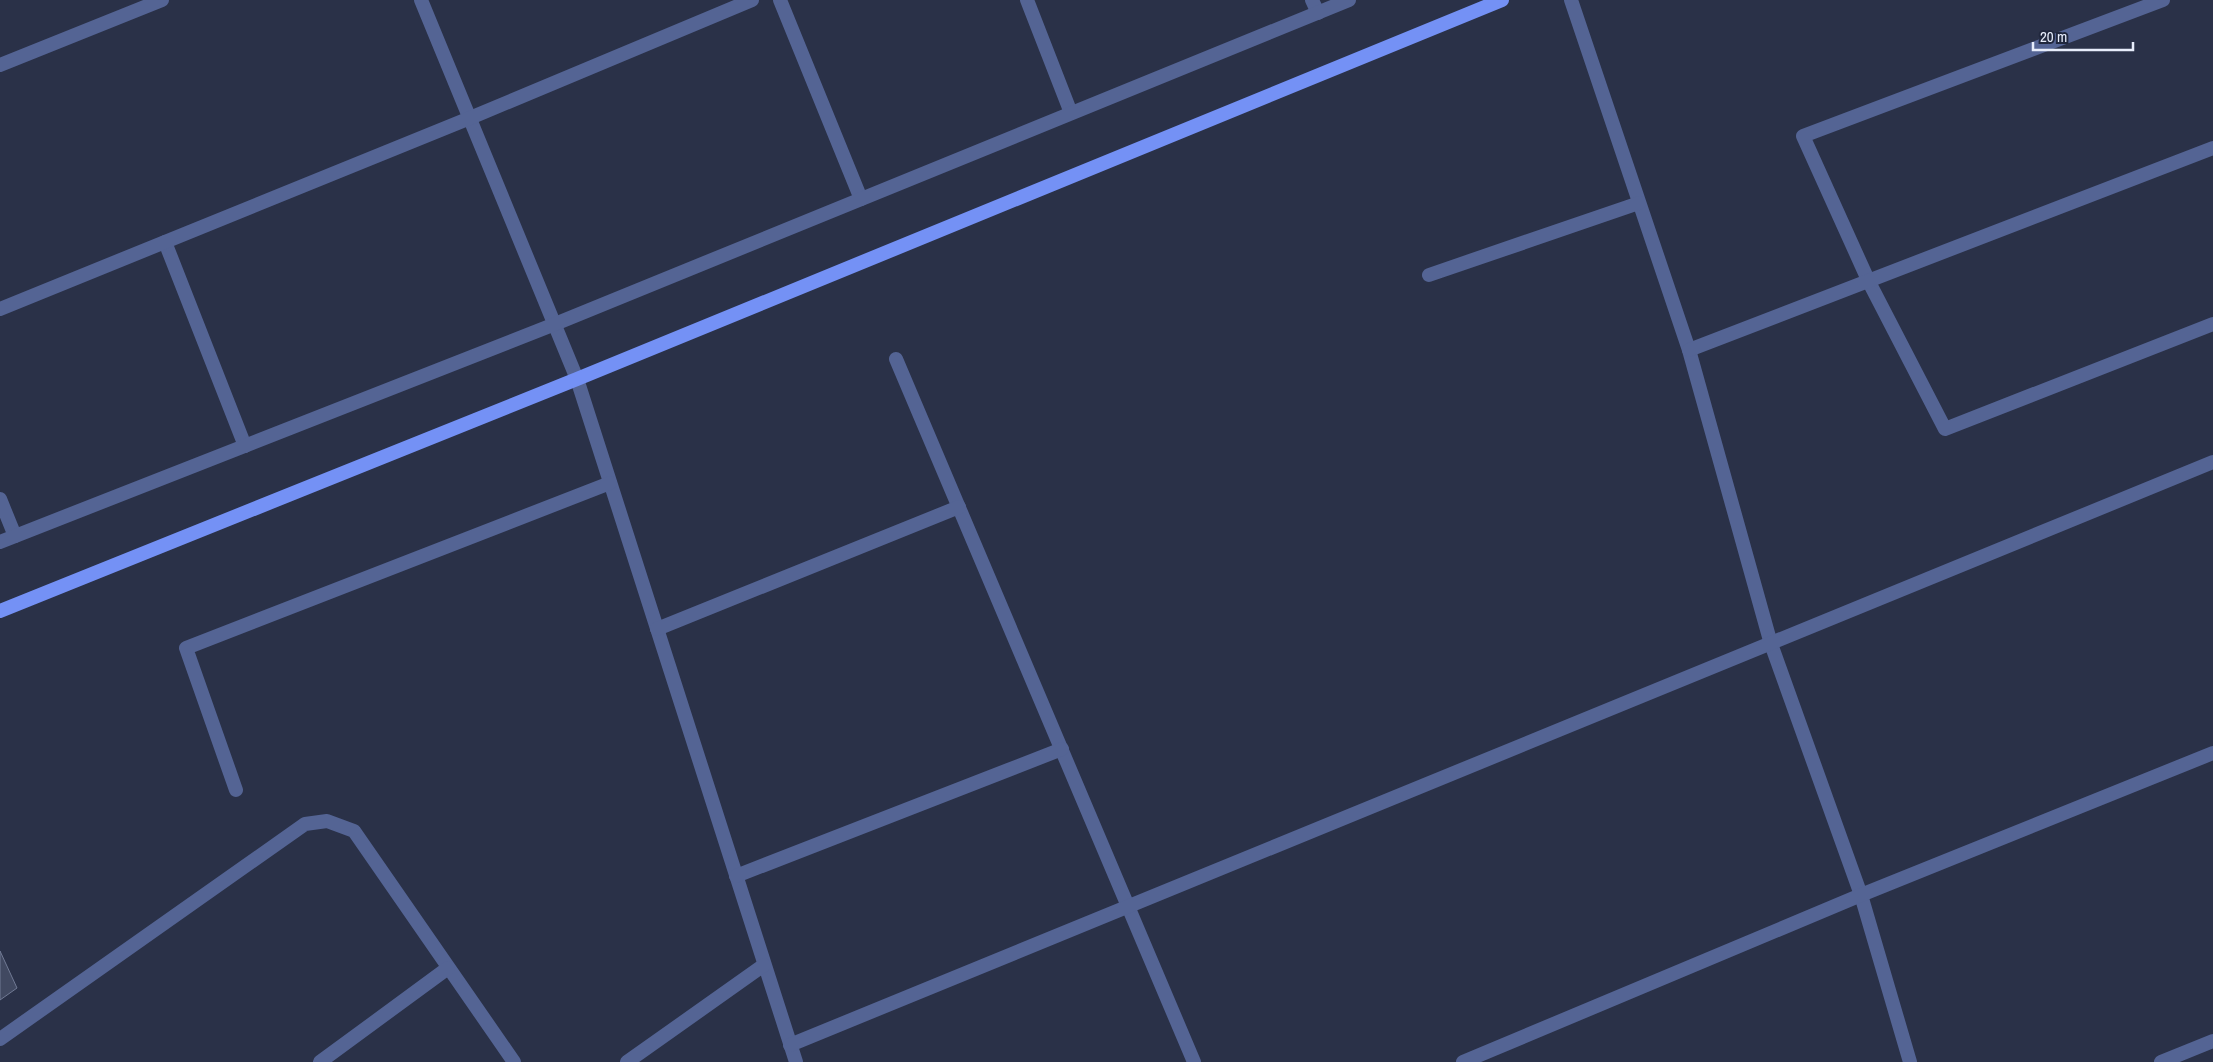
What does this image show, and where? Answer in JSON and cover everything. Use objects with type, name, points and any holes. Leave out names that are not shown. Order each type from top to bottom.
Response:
[{"type":"main road","points":[[0,611],[577,379],[1502,0]]},
{"type":"street","points":[[421,0],[577,379],[796,1062]]},
{"type":"street","points":[[0,309],[470,118],[752,0]]},
{"type":"street","points":[[780,0],[861,199]]},
{"type":"street","points":[[1027,0],[1071,113]]},
{"type":"street","points":[[0,542],[555,324],[1071,113],[1315,6],[1349,0]]},
{"type":"street","points":[[1571,0],[1689,350],[1771,644],[1861,895],[1910,1062]]},
{"type":"street","points":[[2163,0],[1803,136],[1869,282],[1945,428],[2213,324]]},
{"type":"street","points":[[0,64],[157,1]]},
{"type":"street","points":[[1689,350],[2213,148]]},
{"type":"street","points":[[1429,275],[1639,203]]},
{"type":"street","points":[[165,242],[244,446]]},
{"type":"street","points":[[896,359],[1194,1062]]},
{"type":"street","points":[[790,1045],[2213,462]]},
{"type":"street","points":[[236,790],[186,648],[610,483]]},
{"type":"street","points":[[0,499],[15,536]]},
{"type":"street","points":[[657,629],[959,507]]},
{"type":"street","points":[[736,876],[1062,749]]},
{"type":"street","points":[[1463,1062],[1861,895],[2213,753]]},
{"type":"street","points":[[0,1039],[305,824],[327,821],[354,832],[514,1062]]},
{"type":"street","points":[[627,1062],[764,965]]},
{"type":"street","points":[[320,1062],[448,968]]},
{"type":"street","points":[[2161,1062],[2213,1040]]},
{"type":"building","points":[[0,951],[17,988],[0,1000]]}]
